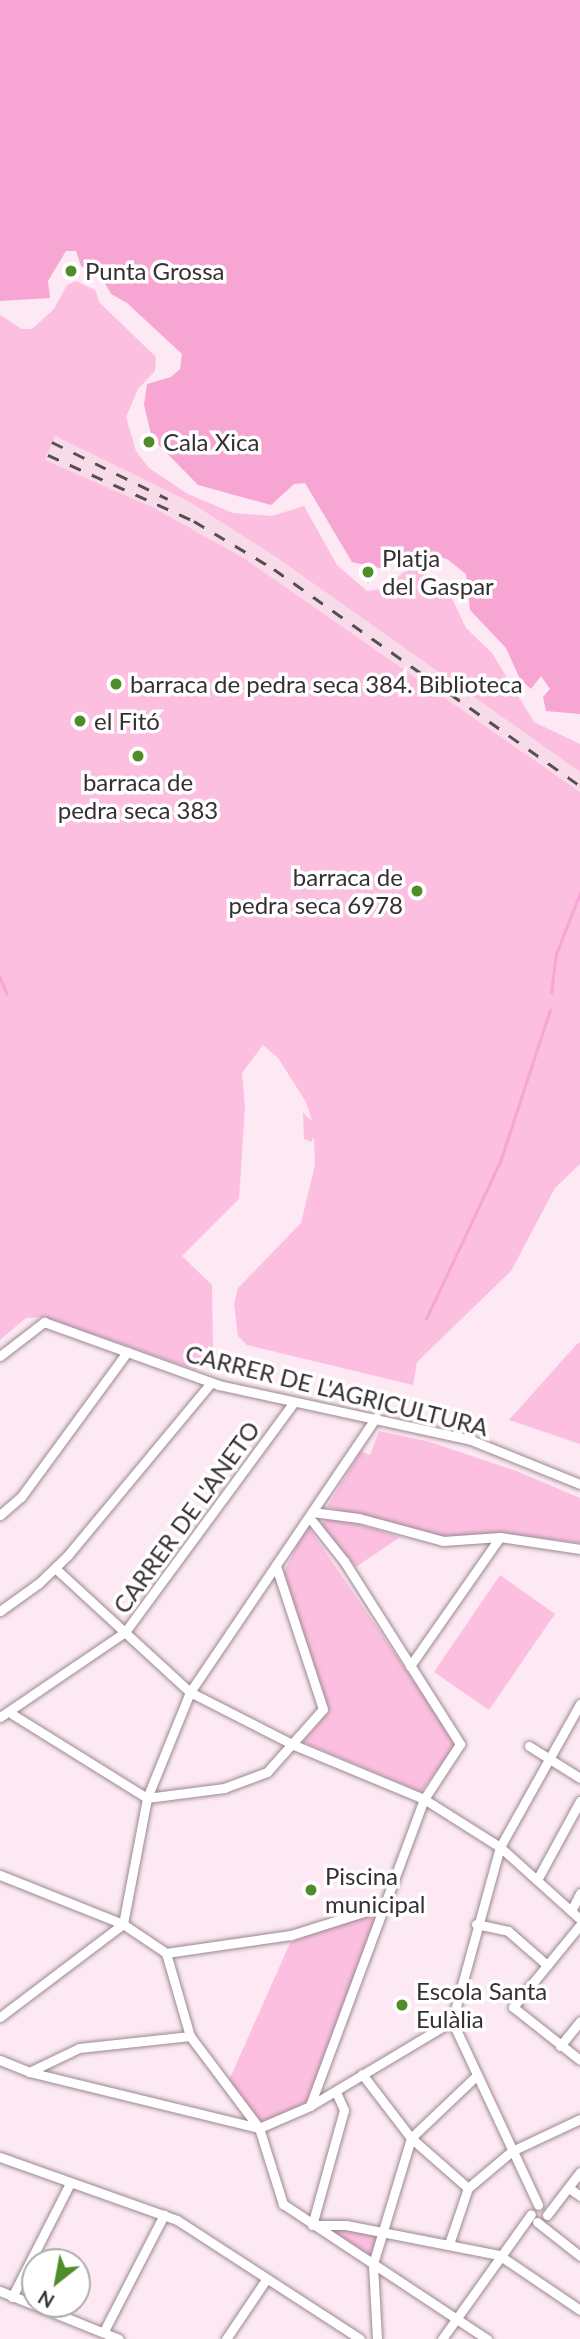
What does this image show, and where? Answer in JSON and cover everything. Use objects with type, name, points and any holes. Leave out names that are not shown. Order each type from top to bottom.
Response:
[{"type":"street","name":"CARRER DE L'AGRICULTURA","points":[[0,1356],[44,1322],[211,1383],[471,1440],[580,1484]]},
{"type":"street","points":[[0,1515],[21,1497],[127,1352]]},
{"type":"street","points":[[0,1611],[55,1568],[211,1383]]},
{"type":"street","name":"CARRER DE L'ANETO","points":[[0,1717],[12,1714],[125,1632],[293,1403]]},
{"type":"street","points":[[0,2017],[122,1924],[146,1798],[190,1692],[376,1418]]},
{"type":"street","points":[[311,1514],[359,1518],[443,1541],[500,1537],[580,1549]]},
{"type":"street","points":[[310,2106],[424,1799],[460,1744],[344,1561],[311,1514]]},
{"type":"street","points":[[410,1666],[500,1537]]},
{"type":"street","points":[[12,1714],[146,1798],[225,1788],[267,1772],[294,1745],[323,1709],[276,1566]]},
{"type":"street","points":[[55,1568],[190,1692],[294,1745],[424,1799],[500,1847],[538,1878],[580,1919]]},
{"type":"street","points":[[547,2214],[538,2205],[452,2021],[476,1924],[500,1847],[579,1708]]},
{"type":"street","points":[[530,1746],[580,1778]]},
{"type":"street","points":[[538,1878],[580,1801]]},
{"type":"street","points":[[0,1875],[122,1924],[166,1953],[190,2036],[259,2128],[283,2204],[487,2339]]},
{"type":"street","points":[[572,1909],[580,1893]]},
{"type":"street","points":[[166,1953],[291,1935],[383,1906]]},
{"type":"street","points":[[476,1924],[508,1931],[547,1965]]},
{"type":"street","points":[[580,1925],[513,2007],[580,2060]]},
{"type":"street","points":[[0,2060],[29,2072],[259,2128],[336,2092],[452,2021]]},
{"type":"street","points":[[560,2046],[580,2021]]},
{"type":"street","points":[[29,2072],[79,2048],[190,2036]]},
{"type":"street","points":[[362,2074],[411,2138],[468,2188]]},
{"type":"street","points":[[377,2339],[373,2264],[411,2138],[476,2076]]},
{"type":"street","points":[[312,2225],[344,2110],[336,2092]]},
{"type":"street","points":[[449,2244],[468,2188],[512,2151],[580,2119]]},
{"type":"street","points":[[0,2157],[164,2216],[211,2239],[360,2339]]},
{"type":"street","points":[[534,2218],[547,2214],[580,2172]]},
{"type":"street","points":[[12,2297],[70,2183]]},
{"type":"street","points":[[569,2188],[580,2196]]},
{"type":"street","points":[[442,2339],[499,2255],[534,2218],[538,2205]]},
{"type":"street","points":[[104,2331],[164,2216]]},
{"type":"street","points":[[534,2218],[580,2256]]},
{"type":"street","points":[[312,2225],[383,2233],[499,2255],[580,2310]]},
{"type":"street","points":[[226,2339],[267,2278]]},
{"type":"street","points":[[0,2291],[119,2339]]},
{"type":"shaded area","points":[[0,0],[580,0],[580,714],[546,711],[543,697],[550,689],[541,676],[531,689],[520,679],[506,648],[470,610],[466,574],[447,559],[415,551],[384,569],[352,562],[305,483],[294,484],[271,505],[198,485],[152,438],[144,405],[147,384],[171,377],[180,369],[182,354],[127,303],[111,294],[102,278],[81,266],[76,251],[66,251],[48,281],[50,298],[0,301]]},
{"type":"shaded area","points":[[76,281],[95,290],[100,303],[156,357],[155,371],[138,389],[126,417],[136,451],[149,468],[188,494],[233,513],[272,516],[304,506],[337,565],[367,591],[387,588],[402,573],[414,568],[445,584],[466,628],[492,653],[534,722],[580,744],[580,772],[273,555],[188,501],[55,436],[45,460],[154,508],[242,557],[580,792],[580,1164],[555,1188],[511,1271],[417,1362],[413,1385],[247,1345],[238,1336],[234,1304],[238,1288],[301,1223],[315,1165],[314,1137],[311,1142],[304,1139],[303,1113],[312,1121],[306,1102],[278,1058],[263,1045],[242,1073],[245,1107],[239,1199],[182,1256],[212,1285],[213,1352],[196,1370],[44,1317],[26,1318],[0,1340],[0,315],[22,329],[32,329],[54,309],[67,285]]},
{"type":"shaded area","points":[[55,436],[188,501],[273,555],[580,772],[580,792],[242,557],[154,508],[45,460]]},
{"type":"shaded area","points":[[580,1342],[580,1444],[509,1420],[576,1345]]},
{"type":"shaded area","points":[[379,1431],[430,1442],[514,1470],[580,1498],[580,1543],[501,1533],[442,1538],[327,1507],[361,1451],[370,1455]]},
{"type":"shaded area","points":[[330,1516],[400,1537],[356,1567],[320,1525]]},
{"type":"shaded area","points":[[307,1525],[456,1743],[421,1792],[303,1742],[328,1712],[282,1576]]},
{"type":"shaded area","points":[[500,1575],[555,1614],[489,1710],[434,1672]]},
{"type":"shaded area","points":[[383,1906],[310,2106],[259,2128],[227,2085],[290,1943]]},
{"type":"shaded area","points":[[312,2225],[383,2233],[373,2264]]},
{"type":"waterway","points":[[551,993],[556,954],[580,893]]},
{"type":"waterway","points":[[0,977],[7,994]]},
{"type":"waterway","points":[[426,1319],[500,1162],[550,1010]]},
{"type":"railway","points":[[52,442],[168,499]]},
{"type":"railway","points":[[48,455],[194,521],[274,569],[580,786]]},
{"type":"place","name":"Punta Grossa","points":[[71,271]]},
{"type":"place","name":"Cala Xica","points":[[149,442]]},
{"type":"place","name":"Platja del Gaspar","points":[[368,572]]},
{"type":"place","name":"barraca de pedra seca 384. Biblioteca","points":[[116,684]]},
{"type":"place","name":"el Fitó","points":[[80,721]]},
{"type":"place","name":"barraca de pedra seca 383","points":[[138,756]]},
{"type":"place","name":"barraca de pedra seca 6978","points":[[417,891]]},
{"type":"place","name":"Piscina municipal","points":[[311,1890]]},
{"type":"place","name":"Escola Santa Eulàlia","points":[[402,2005]]}]
